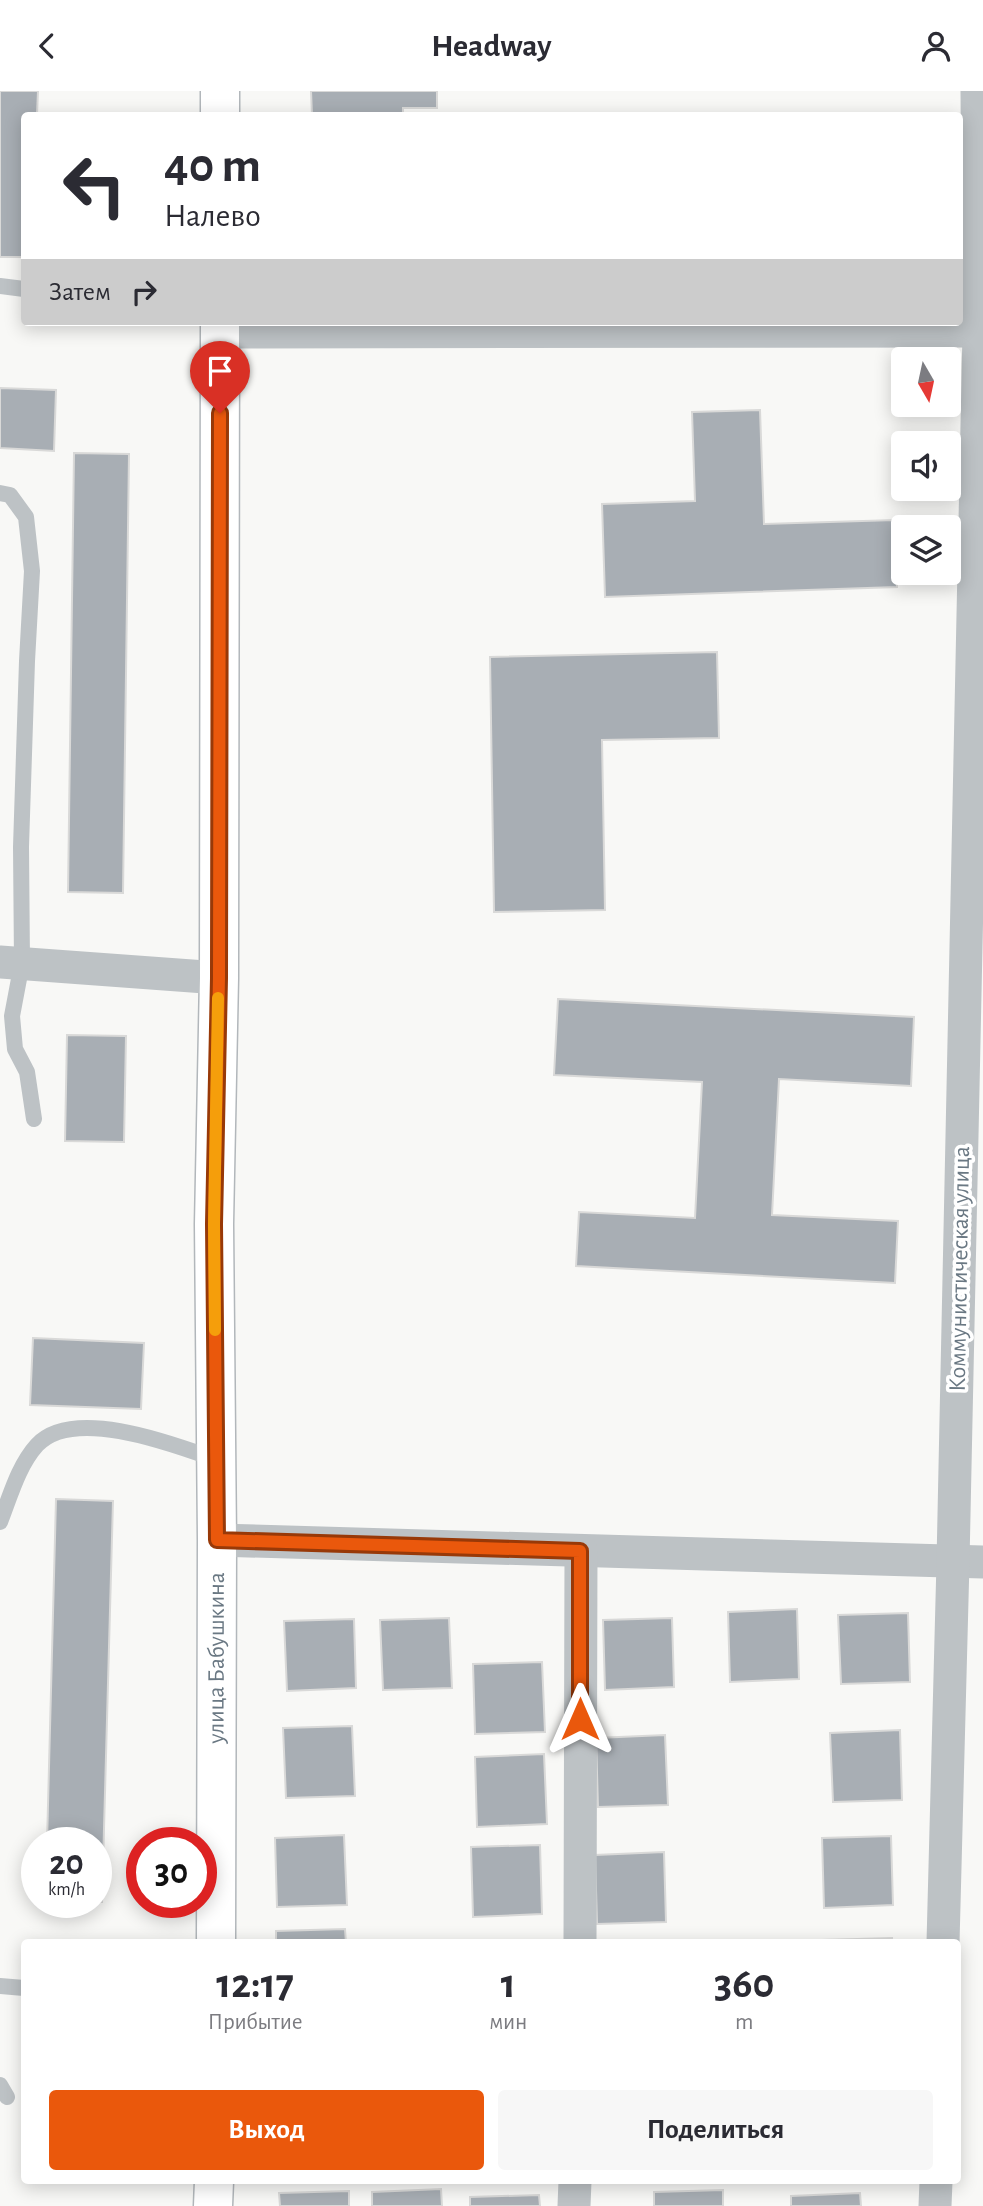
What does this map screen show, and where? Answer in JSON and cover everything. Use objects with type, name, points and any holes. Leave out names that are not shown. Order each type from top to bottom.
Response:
[{"type":"street","points":[[220,91],[220,112]]},
{"type":"street","name":"Коммунистическая улица","points":[[943,1939],[968,1562],[981,331],[977,91]]},
{"type":"street","points":[[220,327],[981,331]]},
{"type":"street","name":"улица Бабушкина","points":[[216,1939],[217,1540],[214,1224],[219,978],[220,327]]},
{"type":"street","points":[[11,963],[219,978]]},
{"type":"street","points":[[217,1540],[968,1562]]},
{"type":"street","points":[[580,1551],[580,1939]]},
{"type":"street","points":[[213,2206],[214,2184]]},
{"type":"street","points":[[574,2206],[575,2184]]},
{"type":"street","points":[[935,2206],[936,2184]]},
{"type":"lane","points":[[0,286],[21,289]]},
{"type":"lane","points":[[0,493],[10,495],[26,517],[32,571],[21,847],[11,963],[15,1049],[27,1072],[34,1119]]},
{"type":"lane","points":[[0,1522],[20,1472],[37,1444],[54,1434],[83,1426],[129,1433],[160,1440],[215,1459]]},
{"type":"lane","points":[[0,1986],[21,1988]]},
{"type":"building","points":[[0,91],[38,91],[37,112],[21,112],[21,257],[0,257]]},
{"type":"building","points":[[311,91],[437,91],[437,108],[403,108],[403,112],[312,112]]},
{"type":"building","points":[[0,388],[56,390],[54,451],[0,448]]},
{"type":"building","points":[[760,410],[764,524],[891,520],[891,585],[897,587],[605,597],[602,504],[695,501],[692,412]]},
{"type":"building","points":[[74,453],[129,454],[123,893],[68,892]]},
{"type":"building","points":[[717,652],[719,738],[602,740],[605,910],[494,912],[490,657]]},
{"type":"building","points":[[558,999],[914,1017],[911,1086],[779,1079],[772,1215],[898,1221],[895,1283],[576,1266],[579,1212],[695,1218],[702,1082],[554,1075]]},
{"type":"building","points":[[67,1035],[126,1036],[124,1142],[65,1141]]},
{"type":"building","points":[[33,1338],[144,1343],[141,1409],[30,1405]]},
{"type":"building","points":[[56,1499],[113,1501],[104,1827],[47,1827]]},
{"type":"building","points":[[797,1609],[799,1679],[730,1682],[728,1612]]},
{"type":"building","points":[[908,1613],[910,1682],[841,1684],[838,1615]]},
{"type":"building","points":[[449,1618],[452,1688],[383,1690],[380,1620]]},
{"type":"building","points":[[672,1618],[674,1687],[605,1690],[603,1620]]},
{"type":"building","points":[[354,1619],[356,1688],[287,1691],[284,1621]]},
{"type":"building","points":[[542,1662],[545,1732],[475,1734],[473,1664]]},
{"type":"building","points":[[352,1726],[355,1796],[286,1798],[283,1728]]},
{"type":"building","points":[[900,1730],[902,1800],[833,1802],[830,1733]]},
{"type":"building","points":[[665,1735],[668,1805],[598,1807],[596,1738]]},
{"type":"building","points":[[544,1754],[547,1824],[477,1827],[475,1757]]},
{"type":"building","points":[[344,1835],[347,1905],[277,1907],[275,1838]]},
{"type":"building","points":[[891,1836],[893,1905],[824,1908],[822,1838]]},
{"type":"building","points":[[540,1845],[542,1914],[473,1917],[471,1847]]},
{"type":"building","points":[[664,1852],[666,1922],[597,1924],[595,1855]]},
{"type":"building","points":[[345,1929],[346,1939],[276,1939],[276,1931]]},
{"type":"building","points":[[441,2189],[442,2206],[372,2206],[372,2192]]},
{"type":"building","points":[[723,2190],[723,2206],[654,2206],[654,2192]]},
{"type":"building","points":[[349,2191],[349,2206],[280,2206],[279,2193]]},
{"type":"building","points":[[860,2193],[861,2206],[791,2206],[791,2196]]},
{"type":"building","points":[[539,2195],[540,2206],[470,2206],[470,2197]]},
{"type":"slow traffic","points":[[215,1330],[218,998]]},
{"type":"route","points":[[220,413],[219,978],[214,1224],[217,1540],[580,1551],[580,1719]]}]
